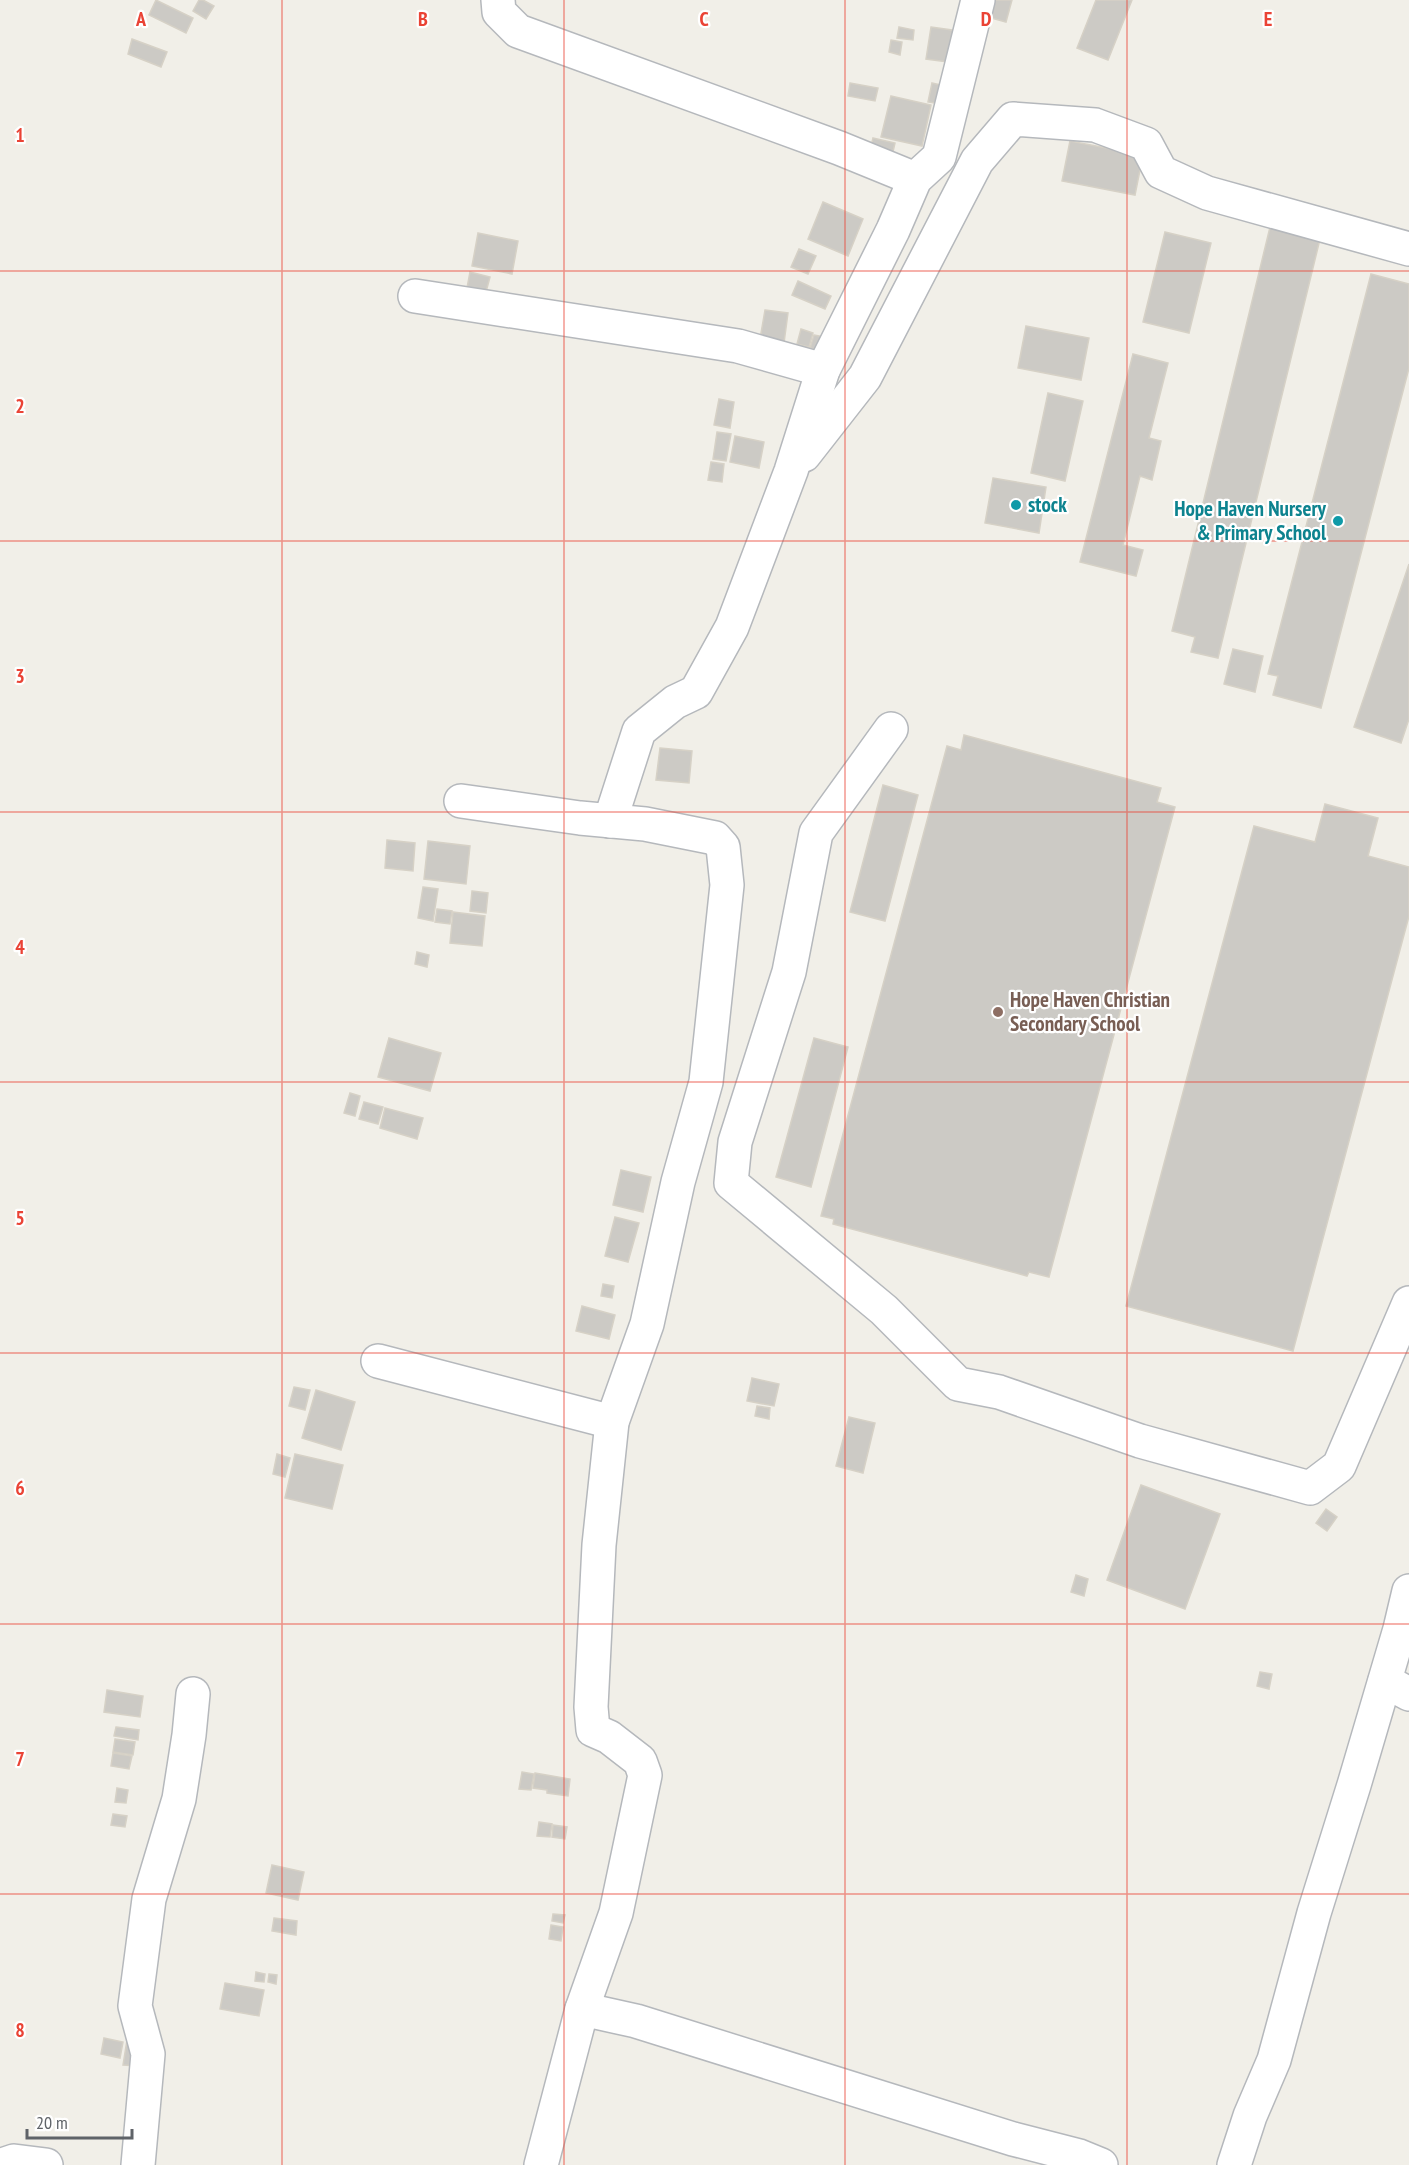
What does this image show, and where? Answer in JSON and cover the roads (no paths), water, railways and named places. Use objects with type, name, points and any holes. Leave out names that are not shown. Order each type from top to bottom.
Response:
[{"type":"street","points":[[498,0],[499,12],[518,31],[839,148],[915,179]]},
{"type":"street","points":[[610,821],[639,731],[675,702],[696,692],[732,627],[791,471],[823,370],[893,230],[915,179],[939,157],[978,0]]},
{"type":"street","points":[[791,471],[865,377],[977,161],[1013,118],[1095,125],[1146,144],[1161,172],[1207,193],[1409,249]]},
{"type":"street","points":[[415,296],[738,346],[823,370]]},
{"type":"street","points":[[891,729],[816,833],[789,972],[735,1142],[731,1183],[884,1310],[958,1384],[999,1392],[1140,1440],[1310,1488],[1339,1466],[1409,1303]]},
{"type":"street","points":[[461,801],[645,824],[715,838],[723,846],[727,885],[706,1082],[678,1182],[647,1324],[612,1422],[599,1545],[591,1707],[593,1730],[609,1737],[640,1761],[645,1775],[616,1913],[582,2009],[541,2165]]},
{"type":"street","points":[[378,1361],[612,1422]]},
{"type":"street","points":[[1234,2165],[1250,2116],[1274,2060],[1314,1913],[1397,1688],[1409,1591]]},
{"type":"street","points":[[138,2165],[148,2054],[135,2006],[149,1899],[179,1799],[193,1694]]},
{"type":"street","points":[[582,2009],[636,2021],[1013,2139],[1079,2156],[1101,2165]]},
{"type":"street","points":[[2,2165],[14,2160],[46,2165]]},
{"type":"place","name":"stock","points":[[1016,505]]},
{"type":"place","name":"Hope Haven Nursery & Primary School","points":[[1338,521]]},
{"type":"place","name":"Hope Haven Christian Secondary School","points":[[998,1012]]}]
